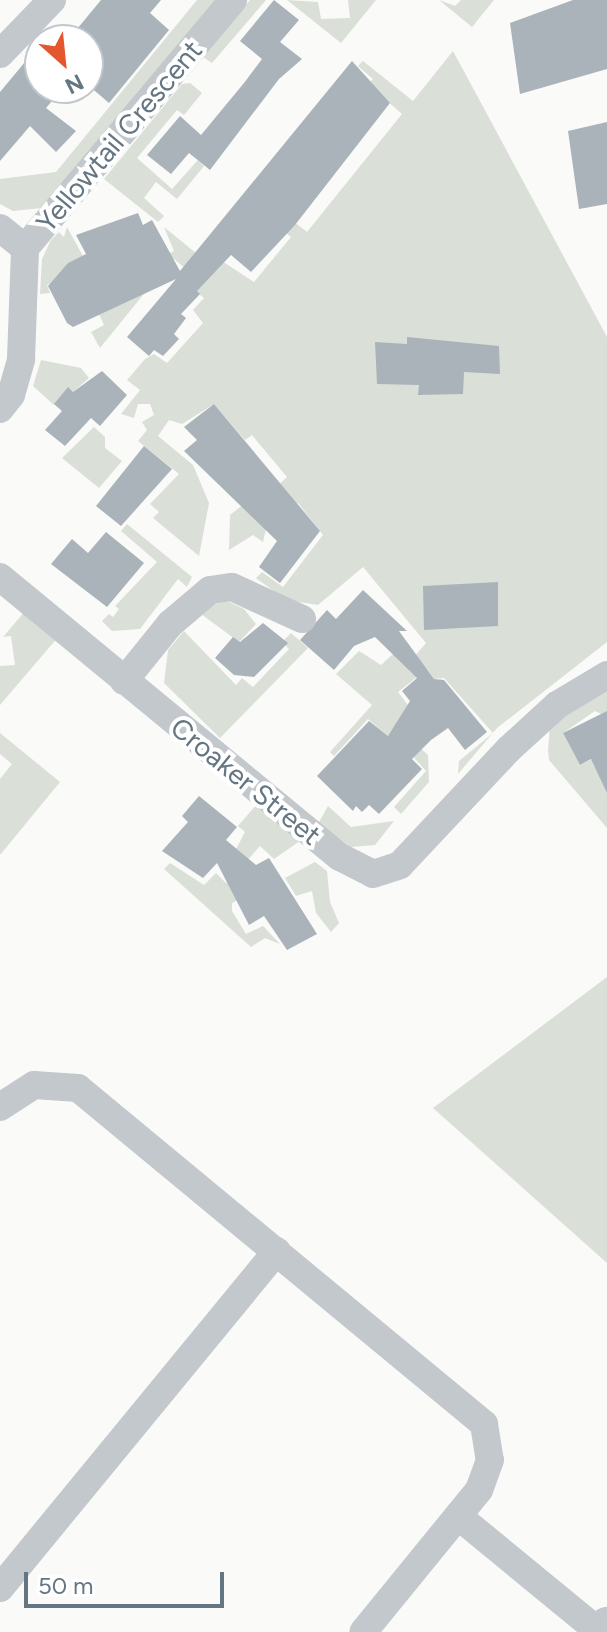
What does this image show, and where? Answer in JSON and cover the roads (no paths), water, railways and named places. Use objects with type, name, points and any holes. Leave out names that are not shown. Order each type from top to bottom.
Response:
[{"type":"street","points":[[0,54],[52,0]]},
{"type":"street","name":"Yellowtail Crescent","points":[[0,228],[25,248],[233,0]]},
{"type":"street","points":[[0,409],[11,395],[21,359],[25,248]]},
{"type":"street","name":"Croaker Street","points":[[0,577],[340,857],[373,874],[400,865],[509,749],[557,705],[607,675]]},
{"type":"street","points":[[124,681],[179,615],[210,590],[232,587],[302,619]]},
{"type":"street","points":[[0,1107],[34,1085],[78,1088],[484,1424],[488,1468],[479,1490],[363,1632]]},
{"type":"street","points":[[0,1588],[277,1251]]},
{"type":"street","points":[[458,1516],[600,1632],[607,1625]]}]
